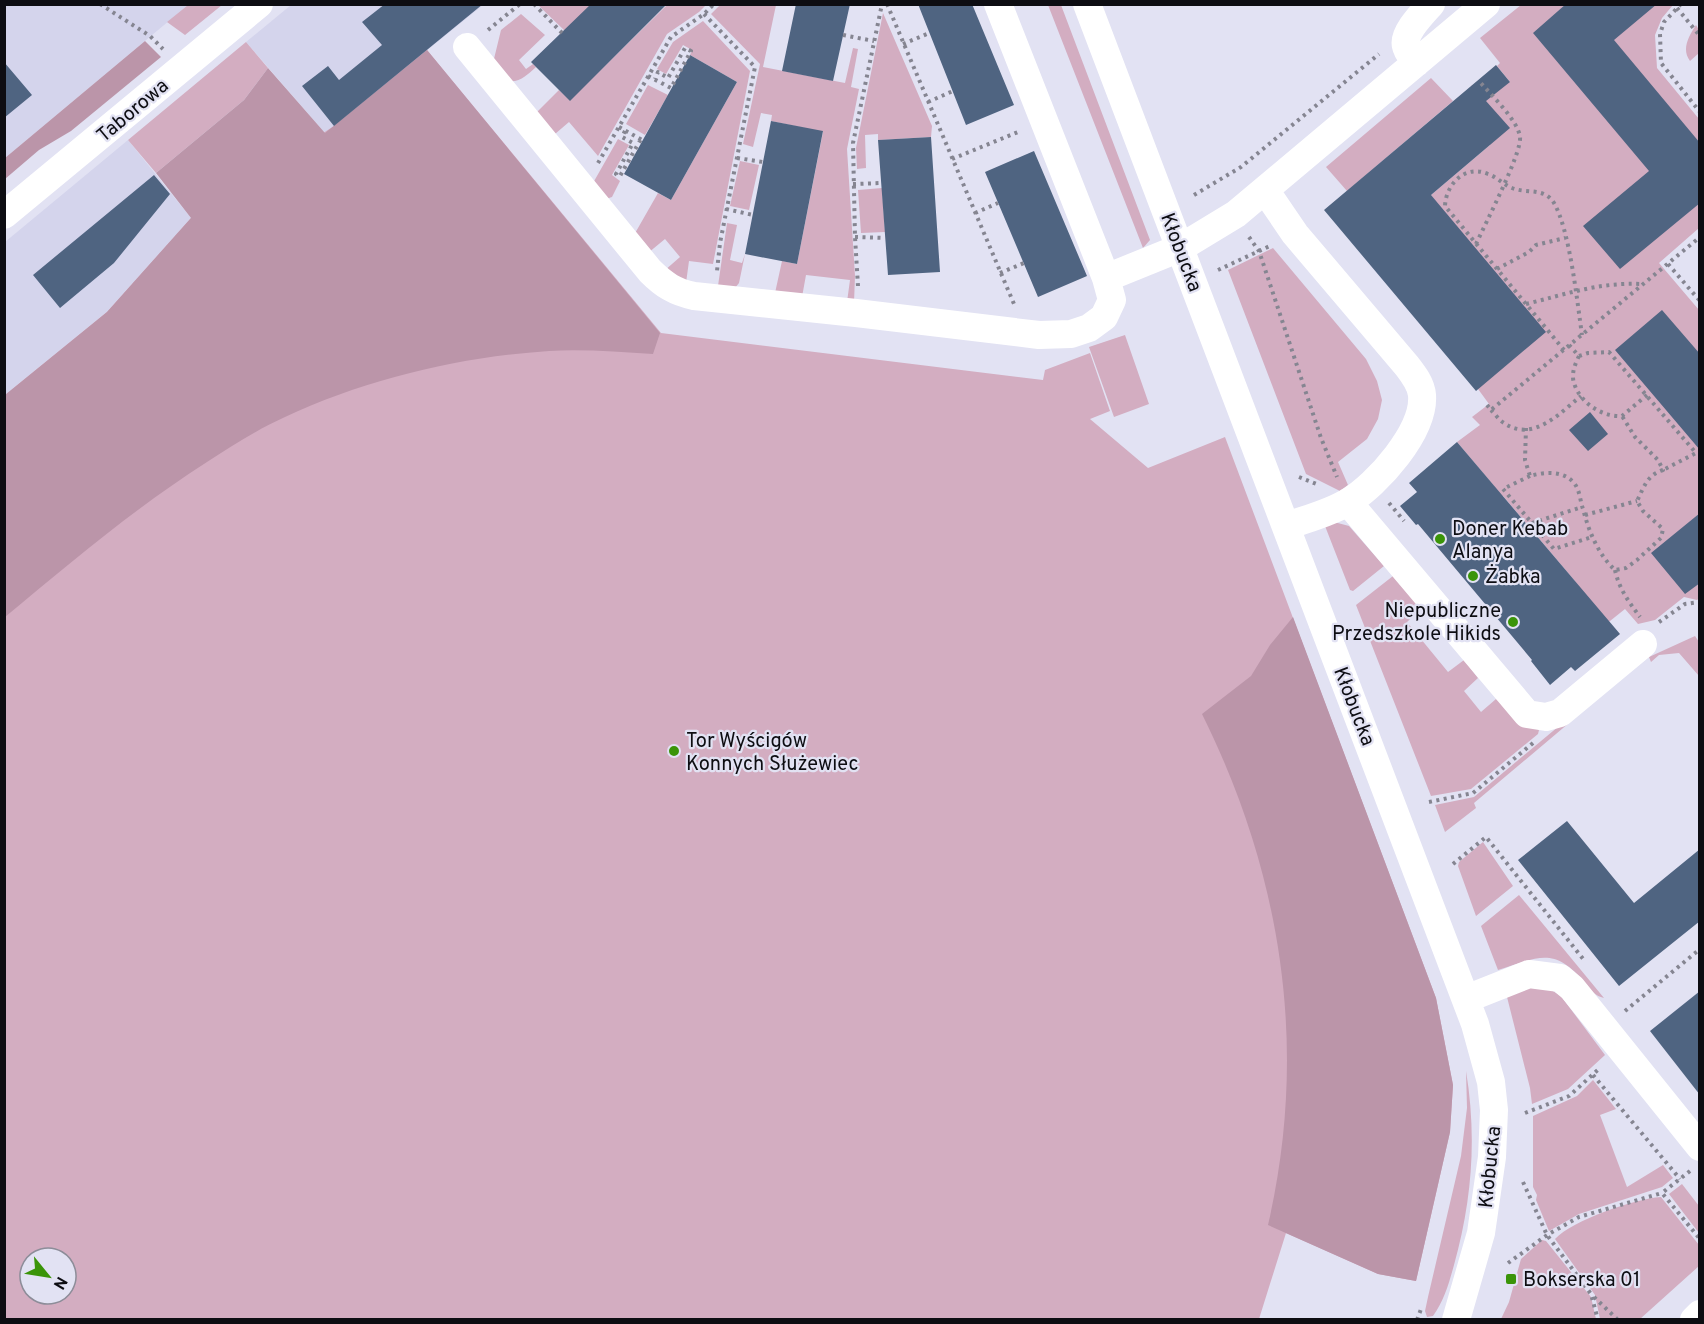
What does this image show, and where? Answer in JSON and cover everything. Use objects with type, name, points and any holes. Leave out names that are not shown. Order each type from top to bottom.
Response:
[{"type":"street","name":"Taborowa","points":[[4,215],[259,4]]},
{"type":"street","points":[[467,47],[650,271],[664,285],[677,292],[1010,332],[1071,334],[1089,328],[1104,317],[1112,300],[1106,278],[998,4]]},
{"type":"street","name":"Kłobucka","points":[[1087,4],[1475,1024],[1491,1082],[1494,1110],[1492,1157],[1481,1233],[1456,1320]]},
{"type":"street","points":[[1416,63],[1405,45],[1412,27],[1431,4]]},
{"type":"street","points":[[1106,278],[1180,248],[1236,214],[1485,4]]},
{"type":"street","points":[[1265,190],[1295,234],[1407,366],[1417,379],[1422,394],[1419,418],[1409,440],[1372,482],[1348,502],[1287,526]]},
{"type":"street","points":[[1348,502],[1527,714],[1546,717],[1560,713],[1647,631]]},
{"type":"street","points":[[1466,999],[1529,974],[1560,978],[1572,988],[1622,1050],[1696,1157]]},
{"type":"street","points":[[1694,1320],[1700,1314]]},
{"type":"path","points":[[100,4],[150,36],[169,56]]},
{"type":"path","points":[[467,47],[520,4]]},
{"type":"path","points":[[534,4],[562,33]]},
{"type":"path","points":[[583,188],[671,37],[704,14],[714,4]]},
{"type":"path","points":[[856,313],[859,276],[855,237],[853,143],[882,4]]},
{"type":"path","points":[[887,4],[1014,304],[1010,332]]},
{"type":"path","points":[[1700,36],[1679,6],[1664,22],[1660,34],[1661,63],[1700,112]]},
{"type":"path","points":[[704,14],[755,67],[720,243],[715,298]]},
{"type":"path","points":[[1194,195],[1240,167],[1412,27]]},
{"type":"path","points":[[903,44],[927,34]]},
{"type":"path","points":[[843,35],[874,41]]},
{"type":"path","points":[[648,76],[654,80],[671,88],[691,51],[685,48],[668,78],[658,72],[654,80]]},
{"type":"path","points":[[1476,244],[1517,154],[1520,137],[1516,125],[1479,81]]},
{"type":"path","points":[[928,102],[953,92]]},
{"type":"path","points":[[952,159],[1018,132],[1015,124]]},
{"type":"path","points":[[619,127],[642,140],[620,176],[616,174],[633,143],[622,137],[626,131]]},
{"type":"path","points":[[737,158],[763,162]]},
{"type":"path","points":[[1564,350],[1445,206],[1445,197],[1460,176],[1469,171],[1488,173],[1510,188],[1532,190],[1552,200],[1565,238],[1582,335]]},
{"type":"path","points":[[853,184],[882,183]]},
{"type":"path","points":[[975,213],[998,203]]},
{"type":"path","points":[[726,209],[753,215]]},
{"type":"path","points":[[1244,231],[1259,251],[1321,438],[1348,502]]},
{"type":"path","points":[[1218,270],[1295,234]]},
{"type":"path","points":[[855,237],[885,238]]},
{"type":"path","points":[[1491,410],[1700,237]]},
{"type":"path","points":[[1497,269],[1529,252],[1536,245],[1565,238]]},
{"type":"path","points":[[1000,273],[1024,263]]},
{"type":"path","points":[[1668,264],[1700,301]]},
{"type":"path","points":[[1526,304],[1593,286],[1617,283],[1642,284]]},
{"type":"path","points":[[1569,345],[1579,356]]},
{"type":"path","points":[[1584,515],[1637,501],[1648,479],[1655,473],[1663,471],[1696,453],[1609,352],[1579,356],[1574,366],[1574,382],[1581,396],[1603,413],[1622,416],[1640,443],[1658,460],[1663,471]]},
{"type":"path","points":[[1622,416],[1647,395]]},
{"type":"path","points":[[1486,405],[1503,423],[1515,428],[1534,429],[1545,425],[1581,396]]},
{"type":"path","points":[[1526,428],[1525,460],[1530,476]]},
{"type":"path","points":[[1592,537],[1554,549],[1503,489],[1541,473],[1556,473],[1574,483],[1592,537],[1605,561],[1615,570],[1617,580],[1628,601],[1647,631],[1685,604],[1700,602]]},
{"type":"path","points":[[1615,570],[1626,568],[1660,538],[1663,529],[1643,511],[1637,501]]},
{"type":"path","points":[[1532,523],[1582,507]]},
{"type":"path","points":[[1429,802],[1473,794],[1536,740]]},
{"type":"path","points":[[1625,1011],[1700,949]]},
{"type":"path","points":[[1525,1113],[1569,1095],[1622,1050]]},
{"type":"path","points":[[1593,1075],[1680,1179]]},
{"type":"path","points":[[1508,1263],[1547,1235],[1579,1217],[1662,1193],[1680,1179],[1696,1157]]},
{"type":"path","points":[[1523,1182],[1547,1235],[1591,1294],[1618,1320]]},
{"type":"path","points":[[1662,1193],[1700,1239]]},
{"type":"path","points":[[1591,1294],[1598,1320]]},
{"type":"path","points":[[1419,1320],[1421,1309]]},
{"type":"shaded area","points":[[5,5],[188,5],[5,158]]},
{"type":"shaded area","points":[[188,5],[222,5],[185,35],[167,22]]},
{"type":"shaded area","points":[[291,5],[483,5],[325,133],[246,42]]},
{"type":"shaded area","points":[[538,5],[591,5],[565,31]]},
{"type":"shaded area","points":[[667,5],[706,5],[667,34],[598,156],[569,122],[555,134],[535,114],[559,90],[570,100]]},
{"type":"shaded area","points":[[720,5],[776,5],[763,67],[845,83],[853,48],[858,49],[851,87],[859,89],[847,149],[855,276],[854,303],[847,302],[850,280],[806,275],[802,297],[775,293],[782,261],[797,264],[823,132],[771,121],[772,115],[761,113],[753,147],[743,144],[760,64],[711,14]]},
{"type":"shaded area","points":[[1048,5],[1061,5],[1150,240],[1143,248]]},
{"type":"shaded area","points":[[1521,5],[1673,5],[1662,18],[1655,35],[1657,68],[1699,119],[1699,228],[1659,263],[1699,310],[1700,598],[1697,600],[1684,597],[1655,620],[1638,624],[1625,609],[1605,625],[1574,580],[1503,496],[1498,499],[1494,486],[1457,442],[1480,425],[1472,417],[1489,404],[1478,389],[1431,195],[1490,145],[1458,108],[1472,85],[1510,82],[1497,66],[1500,63],[1480,38]]},
{"type":"shaded area","points":[[883,13],[932,126],[931,137],[878,140],[878,134],[865,135],[866,168],[857,169],[856,148]]},
{"type":"shaded area","points":[[521,14],[545,35],[519,60],[526,69],[533,64],[536,67],[520,79],[508,81],[493,63],[501,30]]},
{"type":"shaded area","points":[[703,21],[750,71],[713,264],[689,261],[686,283],[664,271],[680,257],[665,239],[648,253],[634,235],[658,193],[671,200],[737,82],[690,55],[692,50],[683,45],[666,74],[657,69],[673,42]]},
{"type":"shaded area","points":[[1696,25],[1699,30],[1699,53],[1690,61],[1686,47]]},
{"type":"shaded area","points":[[145,41],[161,57],[71,131],[39,150],[5,179],[5,158]]},
{"type":"shaded area","points":[[246,42],[268,68],[244,100],[156,173],[128,140]]},
{"type":"shaded area","name":"Tor Wyścigów Konnych Służewiec","points":[[427,50],[661,333],[1043,380],[1045,370],[1090,353],[1110,411],[1090,419],[1148,468],[1225,437],[1436,998],[1453,1085],[1450,1132],[1416,1281],[1378,1274],[1286,1233],[1259,1319],[5,1320],[5,395],[107,312],[191,218],[334,126]]},
{"type":"shaded area","points":[[427,50],[660,333],[653,354],[562,350],[481,358],[381,381],[316,404],[255,432],[180,480],[103,536],[5,617],[5,395],[107,312],[191,218],[156,173],[244,100],[268,68],[325,133]]},
{"type":"shaded area","points":[[1431,78],[1453,101],[1347,191],[1326,167]]},
{"type":"shaded area","points":[[648,85],[668,95],[645,135],[626,124]]},
{"type":"shaded area","points":[[618,139],[629,145],[612,175],[620,181],[612,197],[606,199],[593,183]]},
{"type":"shaded area","points":[[128,140],[191,218],[107,312],[5,395],[5,242]]},
{"type":"shaded area","points":[[740,161],[759,165],[749,210],[730,206]]},
{"type":"shaded area","points":[[882,188],[885,232],[861,233],[858,190]]},
{"type":"shaded area","points":[[727,223],[737,225],[730,260],[742,263],[745,254],[739,283],[735,288],[718,286]]},
{"type":"shaded area","points":[[1273,248],[1366,359],[1377,381],[1382,400],[1378,419],[1367,439],[1338,462],[1348,485],[1340,491],[1306,474],[1228,270]]},
{"type":"shaded area","points":[[1125,335],[1149,404],[1114,417],[1089,347]]},
{"type":"shaded area","points":[[1334,522],[1349,526],[1384,566],[1353,591],[1350,590],[1325,526]]},
{"type":"shaded area","points":[[1393,576],[1421,609],[1407,622],[1448,672],[1464,660],[1478,678],[1464,691],[1481,712],[1496,699],[1539,730],[1538,734],[1471,789],[1431,796],[1356,605]]},
{"type":"shaded area","points":[[1293,617],[1436,998],[1453,1085],[1450,1132],[1416,1281],[1378,1274],[1268,1225],[1280,1159],[1286,1093],[1286,1028],[1280,963],[1269,900],[1252,837],[1229,775],[1202,714],[1251,676],[1270,645]]},
{"type":"shaded area","points":[[1695,636],[1699,642],[1699,676],[1679,653],[1659,655],[1651,662],[1649,657]]},
{"type":"shaded area","points":[[1569,723],[1474,803],[1476,808],[1445,832],[1435,805],[1474,797],[1559,726]]},
{"type":"shaded area","points":[[1483,842],[1513,886],[1476,916],[1458,866],[1459,862]]},
{"type":"shaded area","points":[[1519,895],[1604,998],[1594,993],[1565,964],[1555,959],[1525,961],[1498,970],[1481,926]]},
{"type":"shaded area","points":[[1534,986],[1548,988],[1561,996],[1605,1055],[1568,1089],[1532,1104],[1507,997]]},
{"type":"shaded area","points":[[1466,1071],[1472,1145],[1469,1193],[1460,1241],[1446,1292],[1433,1316],[1427,1317],[1425,1311],[1461,1156],[1467,1108]]},
{"type":"shaded area","points":[[1593,1080],[1616,1109],[1600,1115],[1627,1187],[1663,1165],[1673,1178],[1662,1187],[1579,1214],[1549,1231],[1533,1187],[1533,1116],[1577,1096]]},
{"type":"shaded area","points":[[1682,1184],[1699,1206],[1699,1233],[1669,1194]]},
{"type":"shaded area","points":[[1661,1197],[1699,1245],[1699,1266],[1640,1319],[1600,1319],[1595,1295],[1555,1239],[1589,1218],[1636,1202]]},
{"type":"shaded area","points":[[1542,1240],[1546,1241],[1591,1297],[1596,1319],[1501,1319],[1509,1302],[1521,1259]]},
{"type":"building","points":[[385,4],[483,4],[334,126],[302,86],[328,66],[339,80],[382,45],[362,22]]},
{"type":"building","points":[[591,4],[667,4],[570,101],[531,62]]},
{"type":"building","points":[[796,4],[850,4],[833,81],[782,71]]},
{"type":"building","points":[[918,4],[972,4],[1014,105],[966,125]]},
{"type":"building","points":[[1566,4],[1657,4],[1614,40],[1700,143],[1700,203],[1620,269],[1583,226],[1649,171],[1533,33]]},
{"type":"building","points":[[690,55],[737,82],[671,200],[624,174]]},
{"type":"building","points":[[4,62],[32,95],[4,118]]},
{"type":"building","points":[[1496,65],[1510,82],[1486,101],[1510,128],[1431,195],[1546,332],[1476,391],[1324,210]]},
{"type":"building","points":[[771,121],[823,131],[797,264],[745,254]]},
{"type":"building","points":[[931,137],[940,272],[888,275],[878,140]]},
{"type":"building","points":[[1034,151],[1087,276],[1038,297],[985,172]]},
{"type":"building","points":[[154,175],[170,194],[114,263],[60,308],[33,275]]},
{"type":"building","points":[[1662,310],[1700,354],[1700,450],[1615,350]]},
{"type":"building","points":[[1590,412],[1608,434],[1588,451],[1569,430]]},
{"type":"building","points":[[1457,442],[1620,634],[1575,671],[1571,667],[1550,685],[1532,660],[1418,524],[1416,525],[1400,506],[1417,492],[1409,483]]},
{"type":"building","points":[[1700,513],[1700,583],[1685,594],[1651,553]]},
{"type":"building","points":[[1567,821],[1634,903],[1700,849],[1700,921],[1619,986],[1518,860]]},
{"type":"building","points":[[1700,991],[1700,1095],[1650,1031]]},
{"type":"place","name":"Doner Kebab Alanya","points":[[1440,539]]},
{"type":"place","name":"Żabka","points":[[1473,576]]},
{"type":"place","name":"Niepubliczne Przedszkole Hikids","points":[[1513,622]]},
{"type":"place","name":"Tor Wyścigów Konnych Służewiec","points":[[674,751]]},
{"type":"place","name":"Bokserska 01","points":[[1511,1279]]}]
